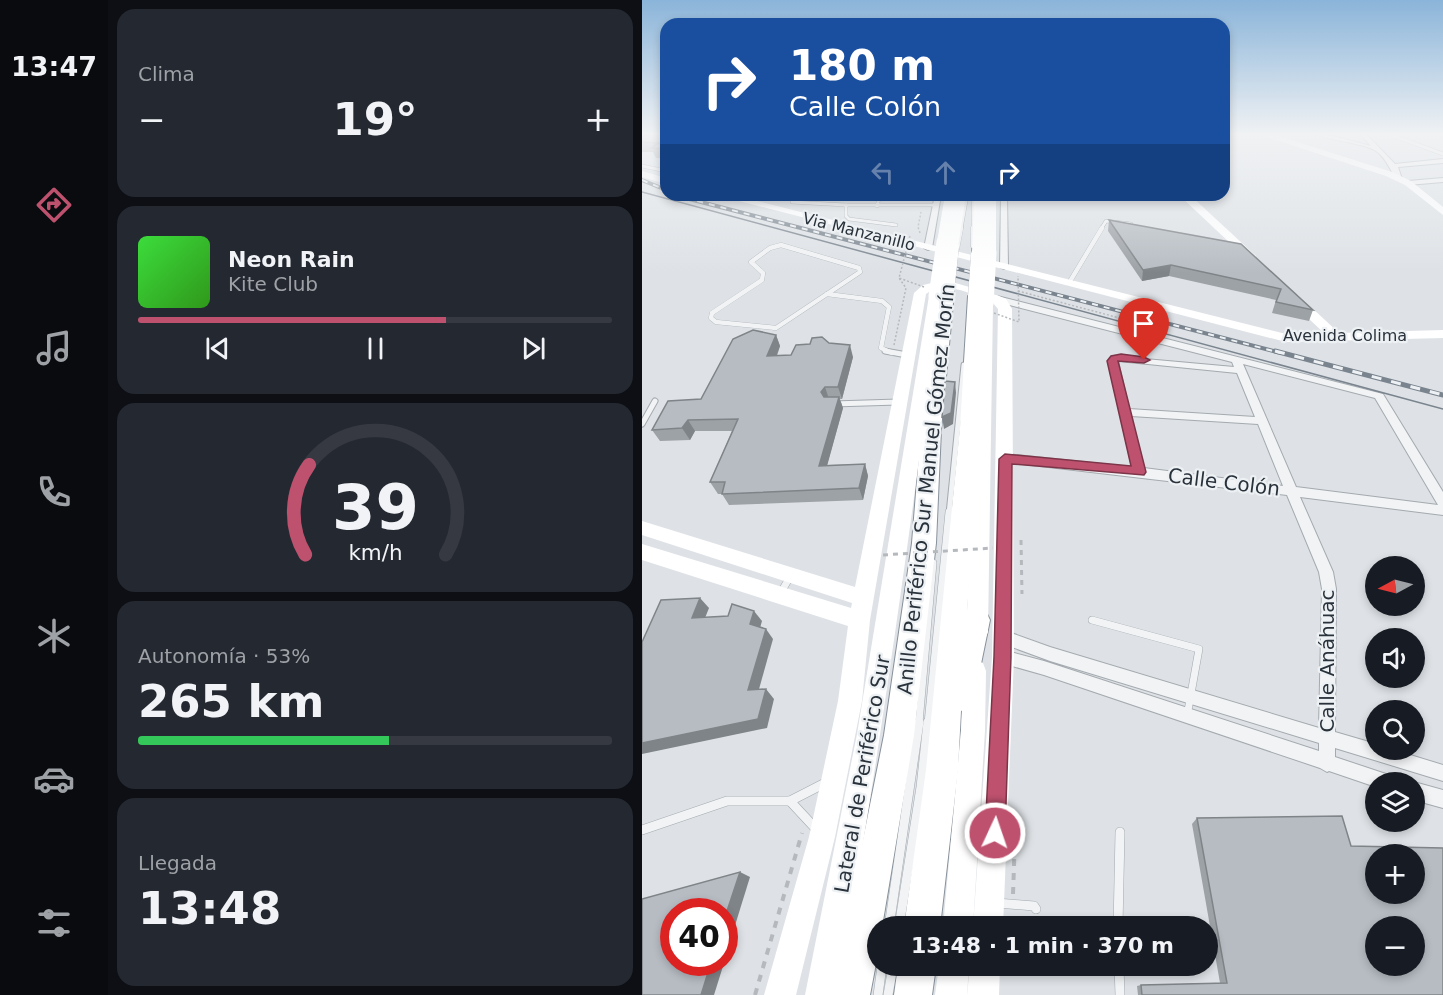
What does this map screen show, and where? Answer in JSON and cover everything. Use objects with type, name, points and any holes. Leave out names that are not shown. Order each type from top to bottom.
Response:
[{"type":"highway","name":"Anillo Periférico Sur Manuel Gómez Morín","points":[[851,995],[899,735],[924,543],[945,294],[959,201]]},
{"type":"highway","name":"Anillo Periférico Sur Manuel Gómez Morín","points":[[923,916],[942,770],[959,541],[981,298],[980,201]]},
{"type":"highway","points":[[942,770],[977,620]]},
{"type":"highway","points":[[913,995],[916,976]]},
{"type":"street","points":[[1403,181],[1443,180]]},
{"type":"street","points":[[1403,181],[1443,212]]},
{"type":"street","name":"Via Manzanillo","points":[[744,201],[1004,267]]},
{"type":"street","points":[[928,248],[936,201]]},
{"type":"street","points":[[950,201],[951,246]]},
{"type":"street","points":[[981,253],[990,201]]},
{"type":"street","points":[[1004,201],[1004,267]]},
{"type":"street","points":[[1190,201],[1259,265]]},
{"type":"street","name":"Avenida Colima","points":[[1004,267],[1286,338],[1443,334]]},
{"type":"street","points":[[780,995],[822,837],[850,701],[859,620],[920,293],[925,287],[944,283],[981,298],[1237,365],[1379,396],[1443,502]]},
{"type":"street","points":[[1284,289],[1334,335]]},
{"type":"street","name":"Lateral de Periférico Sur","points":[[821,995],[870,738],[945,294]]},
{"type":"street","points":[[981,298],[1001,302],[1005,309],[1003,647],[989,916]]},
{"type":"street","points":[[959,916],[974,730],[981,298]]},
{"type":"street","points":[[1139,472],[1114,358],[1237,365]]},
{"type":"street","name":"Calle Anáhuac","points":[[1237,365],[1326,572],[1329,589],[1327,764]]},
{"type":"street","points":[[1126,411],[1261,421]]},
{"type":"street","name":"Calle Colón","points":[[1005,459],[1139,472],[1443,510]]},
{"type":"street","points":[[642,528],[863,598]]},
{"type":"street","points":[[642,552],[859,620]]},
{"type":"street","points":[[1003,647],[1050,654],[1443,773]]},
{"type":"street","points":[[1003,647],[1044,668],[1365,776]]},
{"type":"street","points":[[1425,794],[1443,799]]},
{"type":"street","points":[[951,995],[953,976]]},
{"type":"street","points":[[983,995],[984,976]]},
{"type":"lane","points":[[792,201],[846,205],[935,206]]},
{"type":"lane","points":[[877,206],[878,201]]},
{"type":"lane","points":[[951,246],[965,201]]},
{"type":"lane","points":[[974,201],[981,253]]},
{"type":"lane","points":[[846,205],[846,216],[849,219],[896,225]]},
{"type":"lane","points":[[1069,283],[1106,220],[1142,227]]},
{"type":"lane","points":[[827,294],[860,272],[859,268],[792,248],[776,246],[751,262],[763,273],[762,280],[712,313],[711,318],[716,322],[774,328],[827,294],[882,301],[890,307],[881,348],[886,352],[908,355]]},
{"type":"lane","points":[[937,474],[945,294]]},
{"type":"lane","points":[[901,916],[921,787],[959,429],[981,298]]},
{"type":"lane","points":[[642,424],[655,401]]},
{"type":"lane","points":[[830,404],[899,402]]},
{"type":"lane","points":[[891,916],[911,790],[928,638],[934,551]]},
{"type":"lane","points":[[779,595],[791,575]]},
{"type":"lane","points":[[1092,620],[1199,649],[1187,716]]},
{"type":"lane","points":[[642,830],[727,801],[790,801],[834,778]]},
{"type":"lane","points":[[790,801],[822,837]]},
{"type":"lane","points":[[1118,916],[1120,832]]},
{"type":"lane","points":[[991,902],[1034,906],[1036,909]]},
{"type":"lane","points":[[878,995],[881,976]]},
{"type":"lane","points":[[888,995],[891,976]]},
{"type":"lane","points":[[1119,976],[1120,995]]},
{"type":"path","points":[[921,237],[918,227],[922,206]]},
{"type":"path","points":[[899,278],[910,236]]},
{"type":"path","points":[[1018,276],[1019,322]]},
{"type":"path","points":[[883,555],[993,548]]},
{"type":"building","points":[[1109,220],[1241,244],[1313,310],[1276,302],[1281,289],[1171,265],[1143,270]]},
{"type":"building","points":[[753,330],[776,335],[767,356],[791,355],[796,345],[810,344],[812,338],[822,337],[829,343],[850,345],[838,387],[825,387],[821,392],[824,397],[839,397],[819,466],[865,464],[859,488],[722,494],[725,482],[710,482],[738,419],[688,420],[682,428],[652,430],[668,401],[701,399],[733,339]]},
{"type":"building","points":[[945,381],[955,382],[951,413],[942,417]]},
{"type":"building","points":[[700,598],[692,618],[728,616],[732,604],[754,611],[750,624],[766,629],[748,690],[766,689],[758,719],[642,743],[642,642],[661,600]]},
{"type":"building","points":[[1342,816],[1351,846],[1365,846],[1365,904],[1425,904],[1425,848],[1443,848],[1443,995],[1142,995],[1141,985],[1227,983],[1218,934],[1218,916],[1215,916],[1197,818]]},
{"type":"building","points":[[740,872],[731,898],[660,898],[660,976],[707,976],[701,995],[642,995],[642,899]]},
{"type":"tram line","points":[[642,192],[660,197]]},
{"type":"tram line","points":[[675,201],[1443,409]]},
{"type":"railway","points":[[642,180],[660,188]]},
{"type":"railway","points":[[697,201],[1281,353]]},
{"type":"railway","points":[[1275,351],[1443,395]]},
{"type":"route","points":[[995,833],[1003,657],[1005,459],[1139,472],[1113,361],[1114,358],[1121,357],[1144,360]]}]
